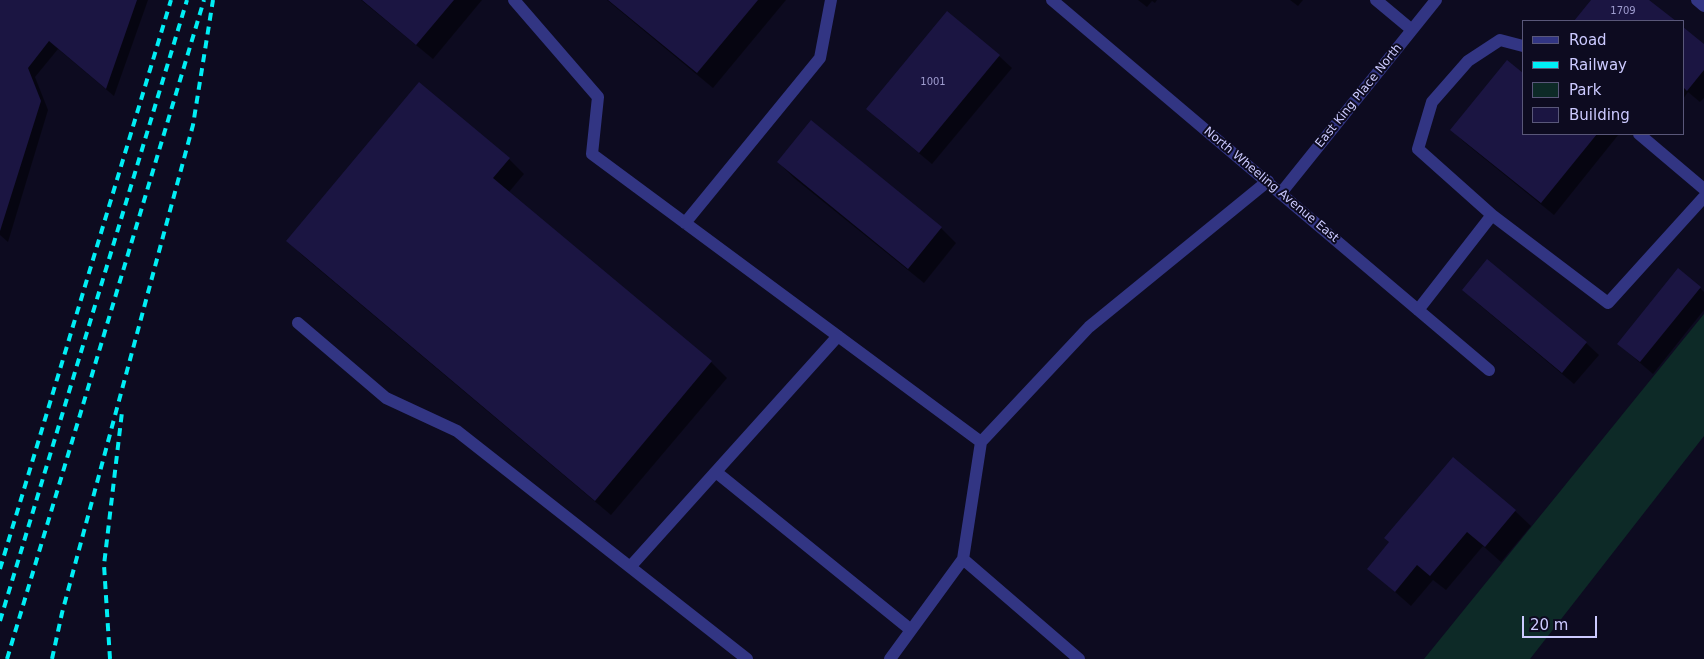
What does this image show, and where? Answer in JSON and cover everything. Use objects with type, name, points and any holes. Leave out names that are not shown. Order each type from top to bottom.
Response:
[{"type":"street","points":[[514,0],[598,97],[592,154],[982,442]]},
{"type":"street","points":[[685,223],[820,58],[831,0]]},
{"type":"street","name":"North Wheeling Avenue East","points":[[1052,0],[1489,370]]},
{"type":"street","points":[[1376,0],[1412,30]]},
{"type":"street","name":"East King Place North","points":[[1281,193],[1436,0]]},
{"type":"street","points":[[1697,0],[1704,6]]},
{"type":"street","points":[[1522,46],[1500,40],[1468,61],[1432,102],[1418,149],[1492,215],[1608,303],[1704,197]]},
{"type":"street","points":[[1639,135],[1704,189]]},
{"type":"street","points":[[890,659],[963,559],[982,442],[1089,328],[1268,181]]},
{"type":"street","points":[[1418,310],[1492,215]]},
{"type":"street","points":[[298,323],[386,398],[457,431],[747,659]]},
{"type":"street","points":[[630,567],[838,336]]},
{"type":"street","points":[[716,472],[911,630]]},
{"type":"street","points":[[963,559],[1079,659]]},
{"type":"green space","points":[[1704,314],[1704,436],[1530,659],[1424,659]]},
{"type":"building","points":[[0,0],[137,0],[106,89],[49,41],[28,68],[41,101],[0,231]]},
{"type":"building","points":[[362,0],[454,0],[416,45]]},
{"type":"building","points":[[608,0],[758,0],[697,73]]},
{"type":"building","points":[[1591,0],[1649,0],[1675,20],[1575,20]]},
{"type":"building","points":[[947,11],[1000,55],[919,153],[866,109]]},
{"type":"building","points":[[1684,28],[1704,44],[1704,70],[1687,91],[1684,88]]},
{"type":"building","points":[[1507,60],[1522,72],[1522,135],[1596,135],[1541,203],[1450,130]]},
{"type":"building","points":[[419,82],[510,158],[493,178],[712,361],[595,501],[286,241]]},
{"type":"building","points":[[811,120],[942,227],[908,269],[777,162]]},
{"type":"building","points":[[1487,259],[1587,342],[1562,373],[1462,290]]},
{"type":"building","points":[[1678,268],[1701,287],[1640,362],[1617,344]]},
{"type":"building","points":[[1453,457],[1516,510],[1485,547],[1467,532],[1430,576],[1417,565],[1395,592],[1367,569],[1389,542],[1384,538]]},
{"type":"railway","points":[[0,569],[171,0]]},
{"type":"railway","points":[[0,621],[187,0]]},
{"type":"railway","points":[[7,659],[204,0]]},
{"type":"railway","points":[[52,659],[62,613],[193,125],[213,0]]},
{"type":"railway","points":[[110,659],[104,565],[122,412]]}]
